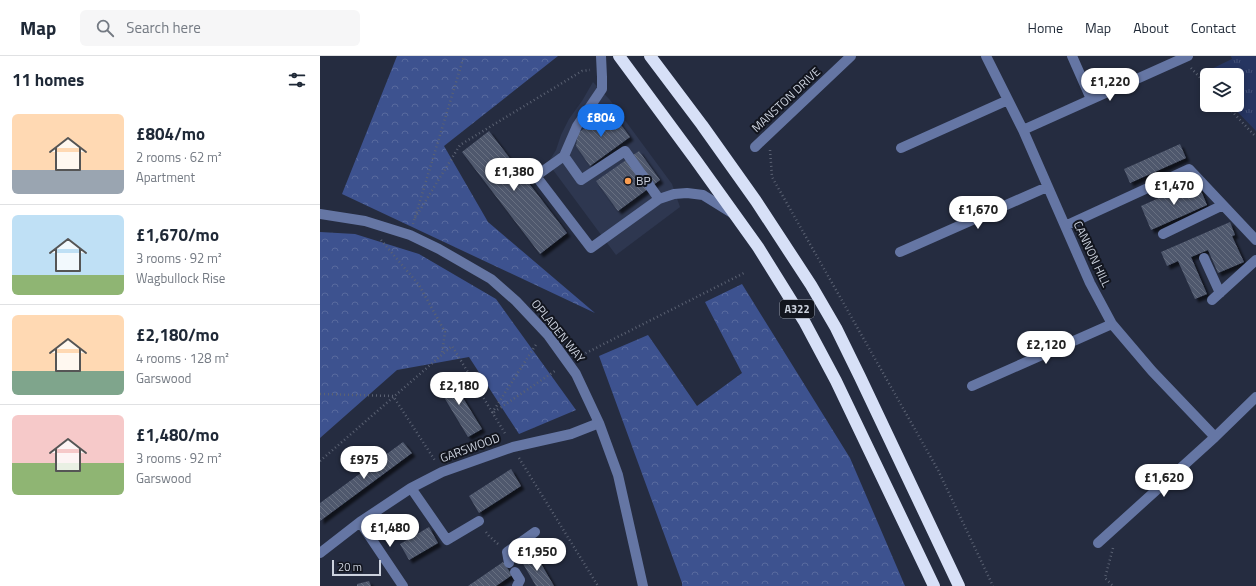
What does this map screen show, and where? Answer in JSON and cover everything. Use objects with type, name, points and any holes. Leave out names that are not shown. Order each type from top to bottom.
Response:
[{"type":"highway","name":"A322","points":[[619,56],[695,159],[777,277],[818,346],[874,459],[934,586]]},
{"type":"highway","name":"A322","points":[[650,56],[702,125],[751,194],[814,291],[836,328],[959,586]]},
{"type":"street","points":[[601,56],[602,88],[576,126],[564,156],[536,176],[591,248],[659,199],[674,194],[687,193],[703,195],[734,214]]},
{"type":"street","name":"MANSTON DRIVE","points":[[759,144],[852,56]]},
{"type":"street","name":"CANNON HILL","points":[[986,56],[1023,130],[1090,282],[1112,324],[1152,371],[1215,437]]},
{"type":"street","points":[[1072,56],[1090,99]]},
{"type":"street","points":[[1023,130],[1185,57]]},
{"type":"street","points":[[901,148],[1008,100]]},
{"type":"street","points":[[564,156],[581,180],[625,152],[659,199]]},
{"type":"street","points":[[1065,226],[1189,169],[1256,240]]},
{"type":"street","points":[[900,252],[1047,187]]},
{"type":"street","points":[[1163,234],[1223,205]]},
{"type":"street","name":"OPLADEN WAY","points":[[320,214],[365,221],[410,235],[438,249],[490,279],[516,300],[548,335],[576,374],[599,422],[618,475],[643,586]]},
{"type":"street","points":[[1204,258],[1220,293]]},
{"type":"street","points":[[1212,300],[1256,260]]},
{"type":"street","points":[[972,386],[1112,324]]},
{"type":"street","points":[[1098,543],[1215,437],[1256,397]]},
{"type":"street","name":"GARSWOOD","points":[[320,553],[360,522],[411,488],[442,472],[513,447],[570,434],[599,422]]},
{"type":"street","points":[[411,488],[447,540],[479,521]]},
{"type":"street","points":[[360,522],[403,586]]},
{"type":"street","points":[[517,586],[520,580],[512,568],[507,552],[535,532]]},
{"type":"path","points":[[410,235],[464,56]]},
{"type":"path","points":[[1185,57],[1200,76]]},
{"type":"path","points":[[415,218],[460,145],[582,72],[593,70]]},
{"type":"path","points":[[1233,112],[1256,137]]},
{"type":"path","points":[[759,144],[771,150],[772,177],[938,470],[993,586]]},
{"type":"path","points":[[365,221],[419,285],[445,332],[442,355]]},
{"type":"path","points":[[582,355],[744,273]]},
{"type":"path","points":[[492,414],[537,343]]},
{"type":"path","points":[[320,461],[452,346],[492,414],[509,439]]},
{"type":"path","points":[[492,414],[555,371]]},
{"type":"path","points":[[320,394],[393,396]]},
{"type":"path","points":[[393,396],[442,472]]},
{"type":"path","points":[[516,454],[598,586]]},
{"type":"path","points":[[479,521],[489,536],[507,552]]},
{"type":"path","points":[[1113,548],[1105,578],[1113,586]]},
{"type":"shaded area","points":[[593,82],[610,100],[672,184],[680,207],[616,255],[548,163],[556,150],[569,119]]},
{"type":"green space","points":[[397,56],[558,56],[444,146],[488,222],[595,313],[342,194]]},
{"type":"green space","points":[[1231,56],[1256,56],[1256,131],[1238,112],[1244,112],[1244,68],[1213,68],[1232,59]]},
{"type":"green space","points":[[320,232],[355,234],[419,254],[496,299],[576,410],[519,434],[469,357],[397,370],[320,438]]},
{"type":"green space","points":[[742,284],[850,458],[905,586],[682,586],[599,356],[648,335],[697,406],[742,373],[705,302]]},
{"type":"building","points":[[610,110],[630,137],[590,166],[576,146],[578,133]]},
{"type":"building","points":[[489,131],[567,233],[540,254],[462,152]]},
{"type":"building","points":[[1180,144],[1186,158],[1130,183],[1124,169]]},
{"type":"building","name":"BP","points":[[639,151],[660,180],[618,211],[596,181]]},
{"type":"building","points":[[1197,181],[1207,205],[1151,230],[1141,206]]},
{"type":"building","points":[[1230,222],[1235,235],[1232,236],[1244,262],[1218,273],[1208,250],[1191,257],[1207,294],[1195,299],[1178,261],[1167,266],[1161,252]]},
{"type":"building","points":[[449,375],[482,429],[468,437],[436,384]]},
{"type":"building","points":[[403,442],[412,453],[320,521],[320,503]]},
{"type":"building","points":[[511,469],[521,486],[479,513],[469,496]]},
{"type":"building","points":[[429,527],[438,543],[409,560],[400,544]]},
{"type":"building","points":[[536,555],[554,586],[536,586],[522,562]]},
{"type":"building","points":[[503,562],[512,575],[496,586],[468,586]]},
{"type":"building","points":[[369,581],[371,586],[357,586],[357,584]]},
{"type":"place","name":"BP","points":[[628,181]]}]
